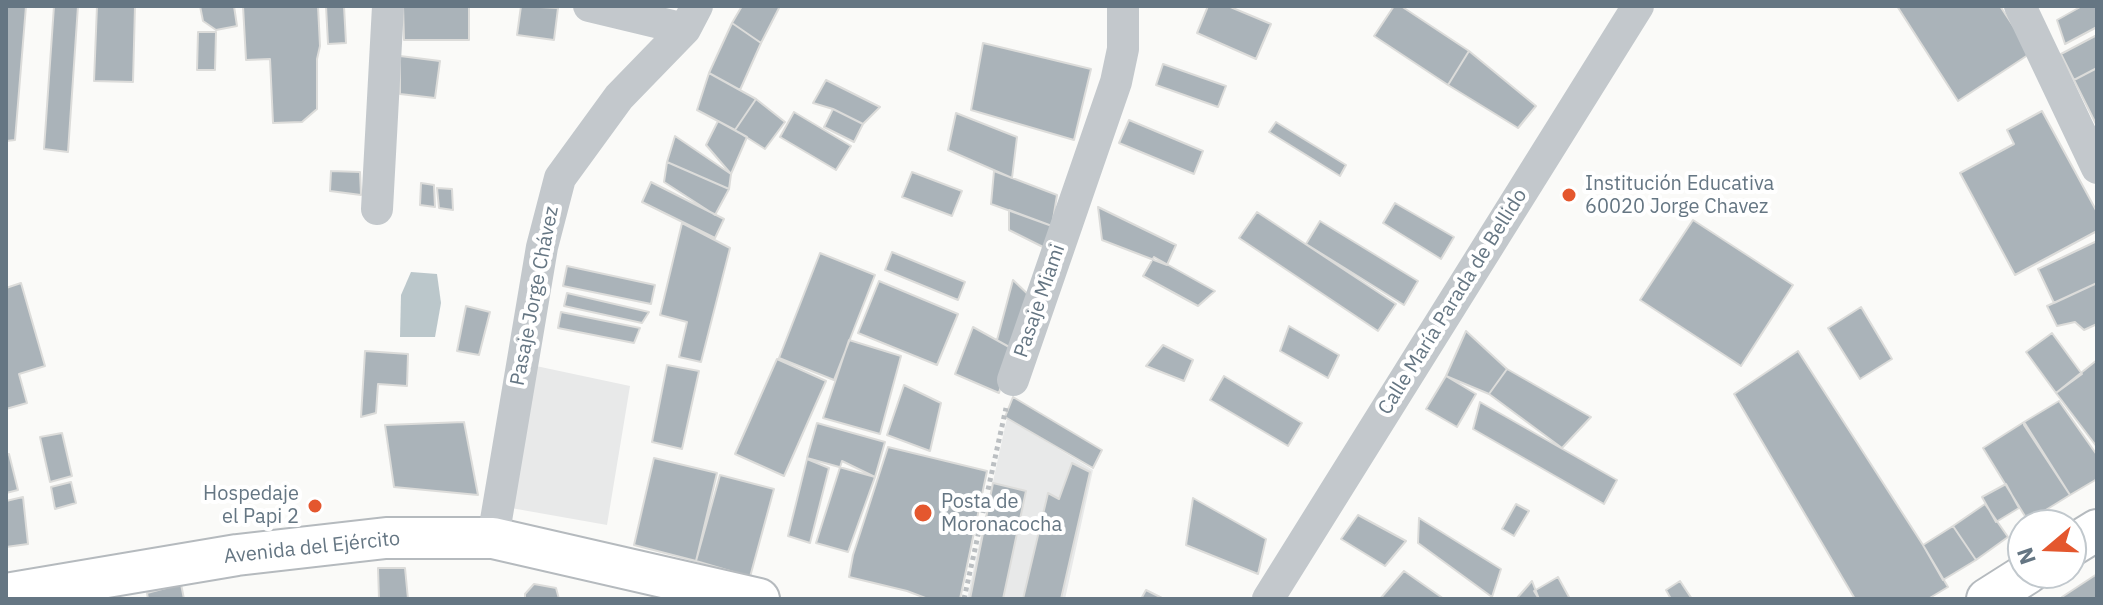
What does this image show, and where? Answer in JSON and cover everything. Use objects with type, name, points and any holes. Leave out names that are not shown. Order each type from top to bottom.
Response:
[{"type":"main road","name":"Avenida del Ejército","points":[[6,594],[237,555],[356,541],[493,538],[759,599]]},
{"type":"main road","points":[[1987,599],[2007,586]]},
{"type":"street","points":[[377,209],[388,6]]},
{"type":"street","points":[[589,6],[691,17]]},
{"type":"street","name":"Pasaje Miami","points":[[1013,380],[1116,82],[1123,49],[1123,6]]},
{"type":"street","name":"Calle María Parada de Bellido","points":[[1268,599],[1638,6]]},
{"type":"street","points":[[2020,6],[2097,168]]},
{"type":"street","name":"Pasaje Jorge Chávez","points":[[493,538],[542,247],[560,178],[619,97],[691,17]]},
{"type":"path","name":"Pasaje Miami","points":[[964,599],[1013,380]]},
{"type":"shaded area","points":[[411,272],[437,274],[441,303],[435,337],[400,337],[401,295]]},
{"type":"shaded area","points":[[536,366],[630,386],[607,525],[511,508]]},
{"type":"shaded area","points":[[1007,418],[1093,470],[1065,599],[967,599]]},
{"type":"building","points":[[6,6],[26,6],[15,140],[6,141]]},
{"type":"building","points":[[54,6],[78,6],[68,152],[44,149]]},
{"type":"building","points":[[97,6],[135,6],[133,82],[94,81]]},
{"type":"building","points":[[200,6],[234,6],[237,26],[216,30],[203,21]]},
{"type":"building","points":[[243,6],[318,6],[317,109],[302,122],[273,123],[270,59],[246,60]]},
{"type":"building","points":[[326,6],[344,6],[346,43],[328,44]]},
{"type":"building","points":[[403,6],[469,6],[469,40],[404,40]]},
{"type":"building","points":[[521,6],[558,8],[554,40],[517,35]]},
{"type":"building","points":[[742,6],[780,6],[761,43],[732,23]]},
{"type":"building","points":[[1208,6],[1228,6],[1271,24],[1256,59],[1197,33]]},
{"type":"building","points":[[1394,6],[1401,6],[1469,51],[1448,85],[1374,36]]},
{"type":"building","points":[[1897,6],[2000,6],[2031,53],[1958,101]]},
{"type":"building","points":[[2082,6],[2097,6],[2097,27],[2065,44],[2057,20]]},
{"type":"building","points":[[732,23],[761,43],[740,90],[709,73]]},
{"type":"building","points":[[198,32],[216,32],[215,70],[197,70]]},
{"type":"building","points":[[2097,35],[2097,68],[2074,80],[2061,54]]},
{"type":"building","points":[[983,43],[1091,69],[1074,140],[971,110]]},
{"type":"building","points":[[1469,51],[1536,106],[1518,128],[1448,85]]},
{"type":"building","points":[[400,56],[440,61],[435,98],[400,94]]},
{"type":"building","points":[[1163,64],[1226,86],[1218,107],[1156,85]]},
{"type":"building","points":[[2097,68],[2097,126],[2074,80]]},
{"type":"building","points":[[709,73],[756,99],[735,130],[697,110]]},
{"type":"building","points":[[826,80],[880,107],[863,124],[813,103]]},
{"type":"building","points":[[756,99],[785,122],[765,149],[735,130]]},
{"type":"building","points":[[833,109],[863,124],[854,142],[824,127]]},
{"type":"building","points":[[2042,111],[2097,212],[2097,231],[2015,275],[1960,173],[2014,144],[2007,130]]},
{"type":"building","points":[[794,112],[851,146],[836,170],[780,137]]},
{"type":"building","points":[[956,113],[1017,137],[1012,178],[948,150]]},
{"type":"building","points":[[1129,120],[1203,151],[1194,174],[1119,143]]},
{"type":"building","points":[[718,121],[747,137],[731,174],[706,145]]},
{"type":"building","points":[[1276,122],[1346,165],[1340,176],[1269,132]]},
{"type":"building","points":[[675,136],[731,174],[729,189],[667,162]]},
{"type":"building","points":[[667,162],[729,189],[715,215],[664,182]]},
{"type":"building","points":[[331,171],[360,172],[361,195],[330,191]]},
{"type":"building","points":[[994,171],[1057,195],[1052,226],[991,204]]},
{"type":"building","points":[[912,172],[962,191],[952,216],[902,197]]},
{"type":"building","points":[[651,182],[724,219],[715,238],[642,202]]},
{"type":"building","points":[[421,183],[434,185],[435,207],[420,205]]},
{"type":"building","points":[[437,188],[452,189],[453,210],[439,208]]},
{"type":"building","points":[[1395,203],[1454,237],[1441,259],[1383,223]]},
{"type":"building","points":[[1098,207],[1176,245],[1167,265],[1102,240]]},
{"type":"building","points":[[1009,210],[1052,226],[1047,249],[1009,230]]},
{"type":"building","points":[[1257,212],[1396,304],[1378,331],[1239,238]]},
{"type":"building","points":[[1693,220],[1793,285],[1741,366],[1640,300]]},
{"type":"building","points":[[1320,221],[1418,281],[1404,305],[1306,244]]},
{"type":"building","points":[[682,223],[730,248],[701,362],[679,357],[687,322],[660,315]]},
{"type":"building","points":[[2097,241],[2097,283],[2054,303],[2038,269]]},
{"type":"building","points":[[892,252],[965,282],[958,300],[885,270]]},
{"type":"building","points":[[820,253],[875,275],[834,380],[779,358]]},
{"type":"building","points":[[1154,257],[1215,291],[1198,306],[1143,276]]},
{"type":"building","points":[[567,266],[655,285],[651,304],[563,286]]},
{"type":"building","points":[[1013,280],[1034,300],[1011,348],[997,340]]},
{"type":"building","points":[[879,281],[958,314],[937,365],[858,333]]},
{"type":"building","points":[[21,283],[45,366],[19,374],[27,403],[6,409],[6,288]]},
{"type":"building","points":[[2097,283],[2097,324],[2084,330],[2075,322],[2057,326],[2047,306]]},
{"type":"building","points":[[567,293],[649,312],[642,323],[564,306]]},
{"type":"building","points":[[466,306],[490,312],[479,355],[457,351]]},
{"type":"building","points":[[1861,307],[1892,359],[1860,379],[1828,328]]},
{"type":"building","points":[[561,312],[640,328],[634,343],[558,328]]},
{"type":"building","points":[[1289,326],[1339,355],[1328,378],[1280,351]]},
{"type":"building","points":[[973,327],[1011,348],[999,393],[955,374]]},
{"type":"building","points":[[1466,331],[1507,369],[1489,394],[1446,376]]},
{"type":"building","points":[[2052,333],[2082,374],[2056,393],[2026,352]]},
{"type":"building","points":[[849,340],[901,356],[880,434],[823,418]]},
{"type":"building","points":[[1163,345],[1193,360],[1184,381],[1146,366]]},
{"type":"building","points":[[365,351],[408,354],[407,386],[378,384],[376,413],[361,417]]},
{"type":"building","points":[[1798,351],[1948,587],[1928,599],[1855,599],[1734,394]]},
{"type":"building","points":[[777,359],[826,381],[784,476],[735,454]]},
{"type":"building","points":[[2097,360],[2097,447],[2056,393]]},
{"type":"building","points":[[667,365],[699,371],[682,449],[652,442]]},
{"type":"building","points":[[1507,369],[1591,417],[1562,448],[1489,394]]},
{"type":"building","points":[[1224,376],[1302,423],[1288,446],[1210,400]]},
{"type":"building","points":[[1446,376],[1476,394],[1457,427],[1426,409]]},
{"type":"building","points":[[904,385],[941,403],[930,451],[887,435]]},
{"type":"building","points":[[1013,397],[1102,450],[1093,468],[1005,417]]},
{"type":"building","points":[[2059,401],[2097,455],[2097,479],[2070,495],[2024,425],[2024,422]]},
{"type":"building","points":[[1480,402],[1617,480],[1604,504],[1473,429]]},
{"type":"building","points":[[464,422],[478,495],[394,487],[385,425]]},
{"type":"building","points":[[2024,422],[2070,495],[2047,509],[2021,509],[1983,448]]},
{"type":"building","points":[[817,423],[885,442],[875,477],[807,458]]},
{"type":"building","points":[[62,433],[72,476],[50,482],[40,437]]},
{"type":"building","name":"Posta de Moronacocha","points":[[888,447],[987,471],[960,599],[928,599],[849,577],[853,555]]},
{"type":"building","points":[[9,454],[18,490],[6,493],[6,455]]},
{"type":"building","points":[[654,458],[717,473],[696,561],[634,545]]},
{"type":"building","points":[[807,459],[829,468],[810,543],[788,536]]},
{"type":"building","points":[[842,461],[875,477],[848,552],[816,543]]},
{"type":"building","points":[[1072,463],[1090,472],[1061,599],[1023,599],[1048,493],[1059,499]]},
{"type":"building","points":[[720,475],[774,489],[750,577],[696,561]]},
{"type":"building","points":[[71,482],[76,503],[55,509],[51,487]]},
{"type":"building","points":[[993,483],[1026,491],[1003,599],[970,599]]},
{"type":"building","points":[[2006,484],[2019,508],[2007,509],[2007,515],[1996,522],[1982,497]]},
{"type":"building","points":[[23,497],[28,544],[6,547],[6,501]]},
{"type":"building","points":[[1193,498],[1266,539],[1258,574],[1186,545]]},
{"type":"building","points":[[1516,504],[1529,511],[1514,536],[1502,529]]},
{"type":"building","points":[[1985,504],[2007,538],[1976,560],[1953,526]]},
{"type":"building","points":[[1358,515],[1406,541],[1385,566],[1341,539]]},
{"type":"building","points":[[1419,518],[1501,569],[1492,597],[1418,543]]},
{"type":"building","points":[[1953,526],[1976,560],[1943,580],[1923,545]]},
{"type":"building","points":[[378,568],[405,568],[408,599],[379,599]]},
{"type":"building","points":[[1404,571],[1444,599],[1380,599]]},
{"type":"building","points":[[2097,574],[2097,599],[2063,599],[2074,589],[2087,589],[2087,581]]},
{"type":"building","points":[[1558,577],[1570,599],[1539,599],[1534,591]]},
{"type":"building","points":[[1532,581],[1539,599],[1518,599],[1517,598]]},
{"type":"building","points":[[1680,581],[1692,599],[1671,599],[1666,590]]},
{"type":"building","points":[[181,584],[184,599],[148,599],[147,593]]},
{"type":"building","points":[[534,584],[556,588],[559,599],[525,599],[525,594]]},
{"type":"building","points":[[1146,590],[1164,599],[1141,599]]},
{"type":"place","name":"Institución Educativa 60020 Jorge Chavez","points":[[1569,195]]},
{"type":"place","name":"Hospedaje el Papi 2","points":[[315,506]]},
{"type":"place","name":"Posta de Moronacocha","points":[[923,513]]}]
